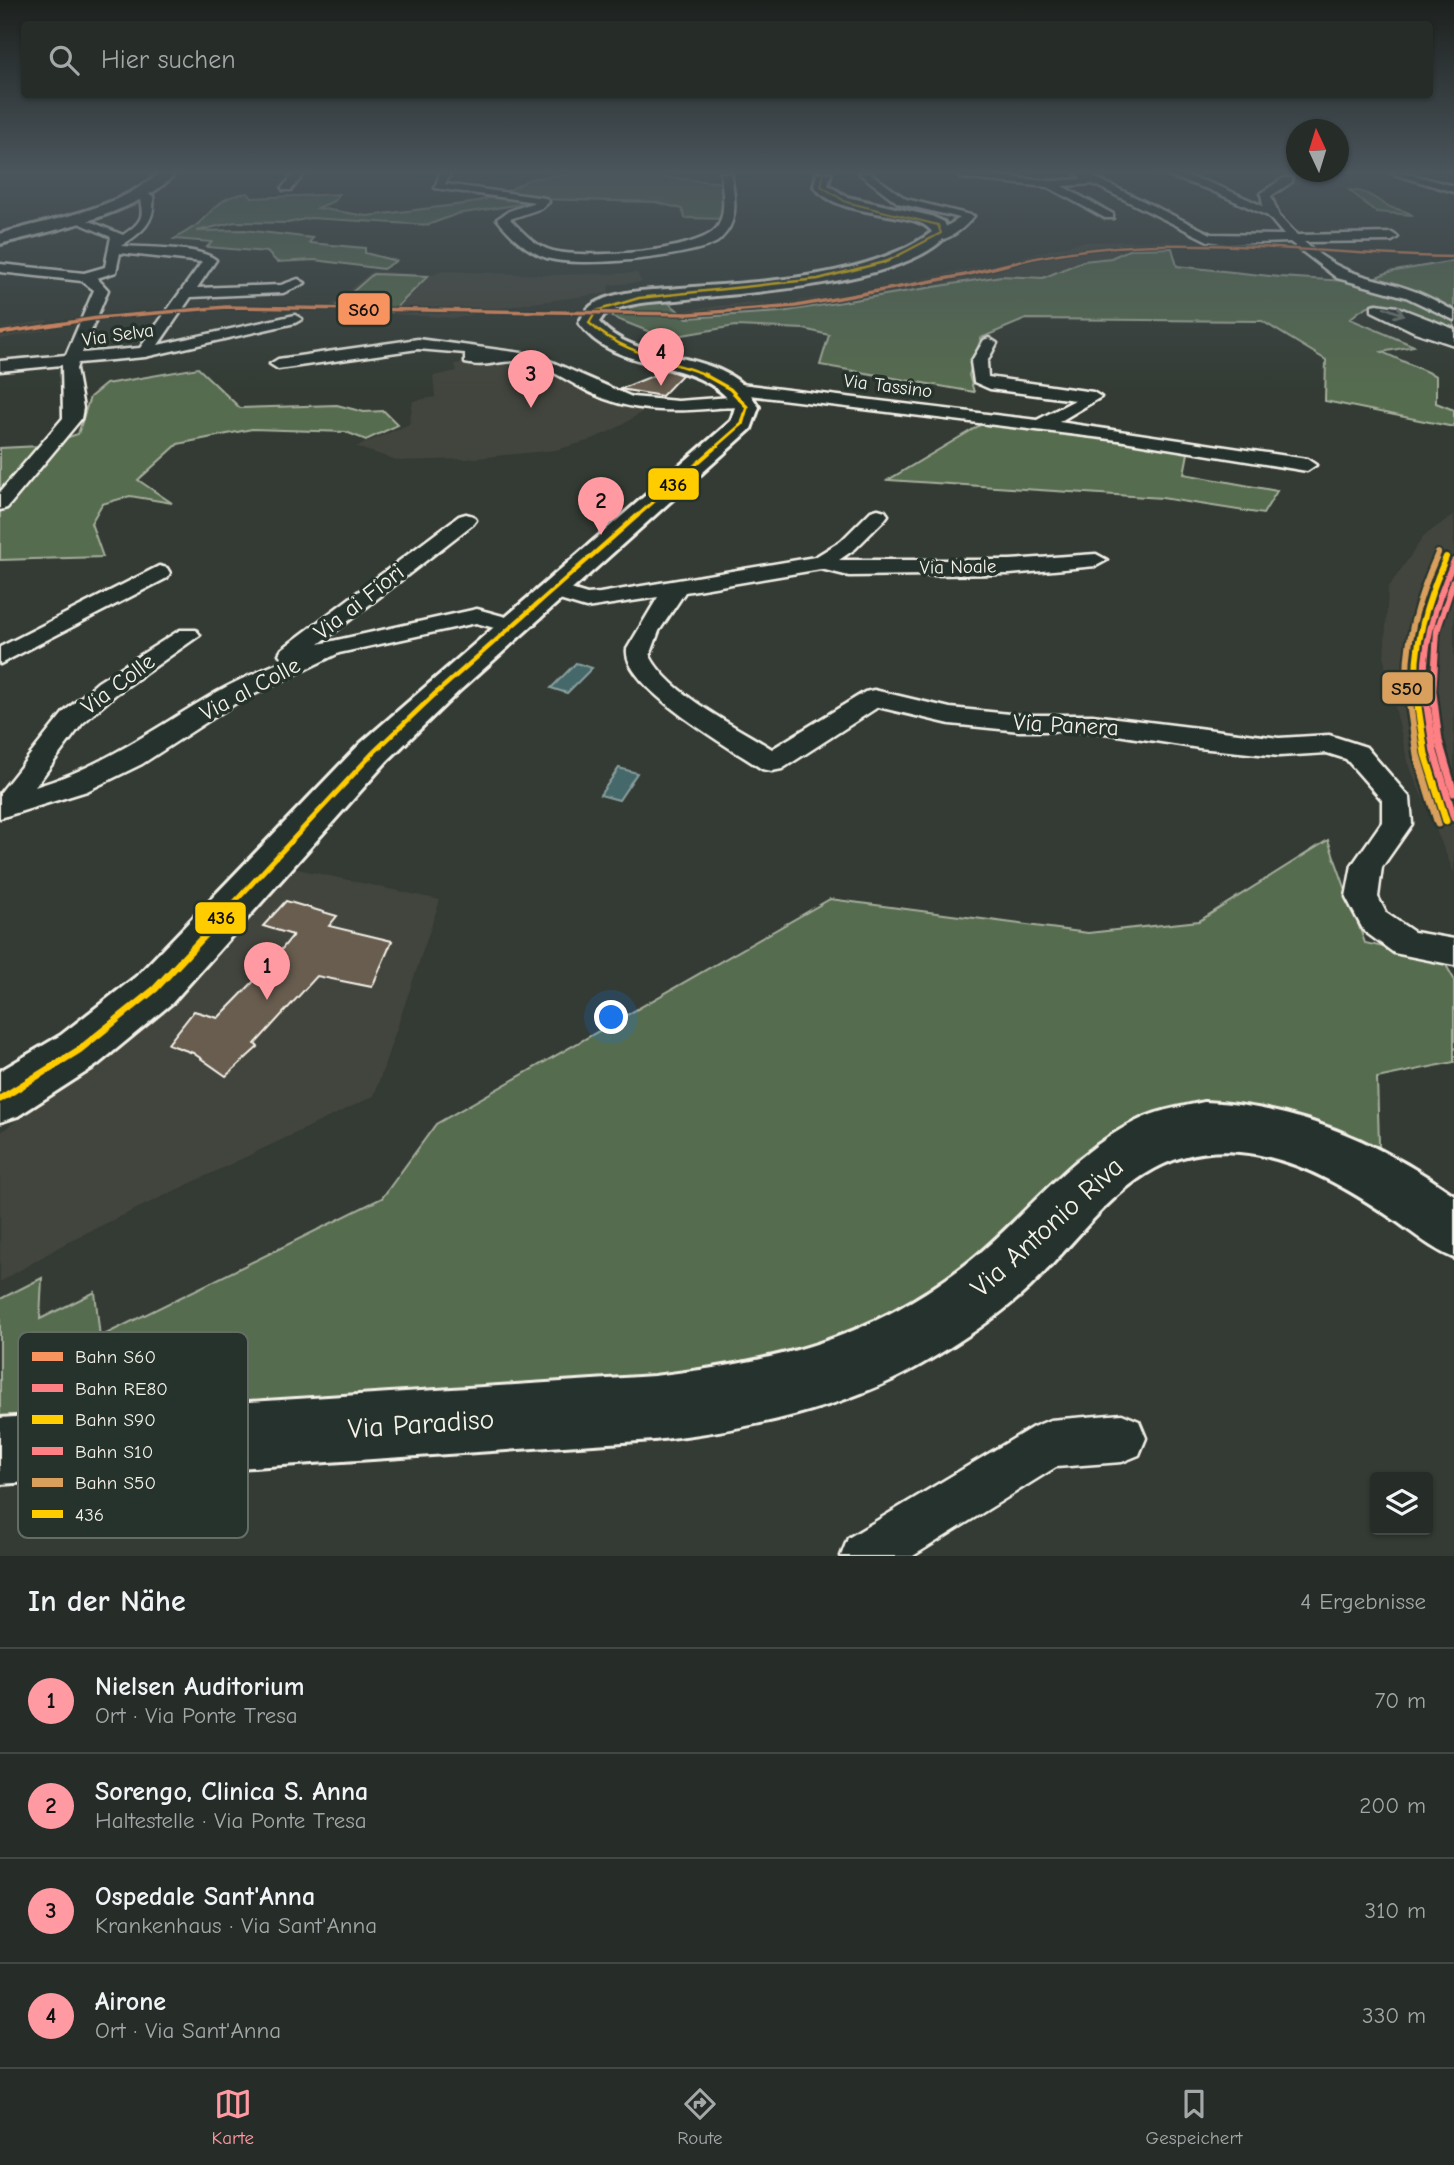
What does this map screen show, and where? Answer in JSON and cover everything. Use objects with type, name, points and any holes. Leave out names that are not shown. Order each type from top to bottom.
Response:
[{"type":"main road","points":[[0,1099],[79,1050],[155,989],[374,752],[446,684],[735,432],[746,418],[738,394],[708,374],[607,340],[589,323],[596,311],[618,302],[792,281],[873,265],[921,246]]},
{"type":"main road","name":"Via Antonio Riva","points":[[837,1371],[928,1327],[973,1296],[1009,1266],[1122,1157],[1178,1133],[1206,1128],[1240,1128],[1312,1144],[1380,1176],[1454,1230]]},
{"type":"main road","name":"Via Paradiso","points":[[248,1435],[715,1402],[837,1371]]},
{"type":"main road","name":"Via Paradiso","points":[[0,1451],[18,1450]]},
{"type":"street","points":[[85,277],[111,269],[115,246],[208,257],[210,260],[184,293],[145,352]]},
{"type":"street","points":[[530,246],[560,256],[621,257],[658,253],[688,246]]},
{"type":"street","points":[[1303,246],[1322,264],[1343,275],[1407,292],[1431,307],[1454,316]]},
{"type":"street","points":[[0,268],[85,277],[97,283],[101,290],[68,369],[74,408],[72,419],[0,503]]},
{"type":"street","points":[[184,293],[283,289],[298,283]]},
{"type":"street","points":[[1454,333],[1421,323],[1393,308],[1377,308],[1420,329],[1454,340]]},
{"type":"street","name":"Via Selva","points":[[0,366],[145,352],[295,319]]},
{"type":"street","points":[[989,343],[979,362],[980,379],[990,384],[1093,397],[1040,426]]},
{"type":"street","name":"Via Tassino","points":[[278,364],[418,344],[465,348],[477,353],[471,356],[471,360],[486,362],[498,356],[530,356],[615,397],[639,402],[687,404],[738,394],[1040,426],[1307,465]]},
{"type":"street","name":"Via Noale","points":[[554,591],[586,601],[821,562],[848,545],[878,515]]},
{"type":"street","name":"Via ai Fiori","points":[[253,684],[466,520]]},
{"type":"street","name":"Via Noale","points":[[821,562],[849,569],[1010,567],[1096,560]]},
{"type":"street","points":[[0,657],[159,573]]},
{"type":"street","name":"Via Panera","points":[[678,586],[642,642],[637,653],[641,665],[664,689],[772,762],[874,698],[950,716],[985,720],[1092,723],[1199,739],[1279,747],[1329,744],[1356,753],[1396,798],[1397,824],[1367,865],[1362,897],[1375,922],[1406,944],[1454,952]]},
{"type":"street","name":"Via al Colle","points":[[2,808],[77,784],[132,758],[253,684],[332,647],[424,625],[477,616],[513,626]]},
{"type":"street","name":"Via Colle","points":[[2,808],[73,718],[107,688],[188,635]]},
{"type":"street","points":[[866,1556],[1050,1444],[1122,1438]]},
{"type":"shaded area","points":[[1068,246],[1179,247],[1131,249],[1111,258],[1083,261],[1043,278],[1001,276],[743,316],[687,318],[679,311],[744,303],[779,304],[985,266]]},
{"type":"shaded area","points":[[372,271],[433,275],[443,271],[545,275],[637,273],[642,282],[609,285],[608,293],[517,305],[457,318],[326,310]]},
{"type":"shaded area","points":[[47,320],[51,329],[0,339],[0,329]]},
{"type":"shaded area","points":[[522,355],[615,397],[653,405],[617,428],[588,441],[555,450],[467,459],[399,461],[356,447],[409,424],[413,401],[435,397],[433,376],[457,371],[455,364]]},
{"type":"shaded area","points":[[1454,514],[1454,873],[1408,763],[1384,660],[1388,588],[1424,536]]},
{"type":"shaded area","points":[[284,866],[440,900],[374,1096],[71,1240],[0,1282],[0,1133],[180,992]]},
{"type":"green space","points":[[338,246],[365,248],[365,253],[396,261],[383,269],[315,260],[277,262],[267,252],[207,247]]},
{"type":"green space","points":[[1172,248],[1177,266],[1279,277],[1364,282],[1389,272],[1454,261],[1454,330],[1429,323],[1385,304],[1369,306],[1350,319],[1414,346],[1382,352],[1436,376],[1436,403],[1454,410],[1454,427],[1325,401],[1326,360],[1262,321],[1026,319],[981,338],[969,375],[974,392],[820,365],[829,335],[804,329],[735,326],[665,338],[607,315],[638,303],[665,300],[687,318],[781,312],[1001,276],[1043,278],[1083,261],[1111,258],[1131,249]]},
{"type":"green space","points":[[373,274],[428,276],[392,312],[333,309]]},
{"type":"green space","points":[[198,368],[240,408],[337,405],[364,412],[384,411],[398,425],[366,440],[346,432],[252,429],[178,444],[138,480],[172,503],[130,496],[102,504],[91,523],[103,557],[0,560],[0,448],[40,446],[78,434],[90,397],[106,384]]},
{"type":"green space","points":[[987,421],[1189,448],[1184,474],[1277,491],[1263,514],[1162,498],[888,480]]},
{"type":"green space","points":[[1328,840],[1365,943],[1443,960],[1454,979],[1454,1062],[1377,1078],[1380,1176],[1206,1128],[877,1354],[248,1424],[248,1332],[110,1332],[382,1198],[436,1124],[830,899],[1088,933],[1199,921]]},
{"type":"green space","points":[[42,1278],[40,1319],[95,1292],[99,1332],[18,1332],[18,1449],[0,1451],[0,1299]]},
{"type":"water","points":[[576,663],[592,668],[567,693],[551,688]]},
{"type":"water","points":[[619,768],[637,773],[619,800],[600,795]]},
{"type":"building","points":[[667,370],[682,375],[662,396],[620,389]]},
{"type":"building","points":[[286,901],[337,916],[329,926],[392,941],[372,987],[317,976],[255,1044],[258,1047],[226,1076],[193,1053],[168,1044],[194,1011],[218,1018],[265,970],[293,935],[263,926]]},
{"type":"rail line","name":"S60","points":[[0,333],[98,318],[226,307],[689,314],[796,306],[965,275],[1062,251],[1112,246]]},
{"type":"rail line","name":"S60","points":[[1231,246],[1374,256],[1454,257]]},
{"type":"rail line","name":"S50","points":[[1438,553],[1423,587],[1413,621],[1407,688],[1417,755],[1438,824]]},
{"type":"rail line","name":"S90","points":[[1446,557],[1431,590],[1422,623],[1416,688],[1425,754],[1446,821]]},
{"type":"rail line","name":"RE80","points":[[1454,561],[1430,626],[1425,689],[1434,752],[1454,818]]},
{"type":"rail line","name":"S10","points":[[1454,580],[1444,605],[1433,658],[1439,741],[1454,793]]},
{"type":"transit line","name":"436","points":[[0,1099],[79,1050],[155,989],[374,752],[446,684],[742,424],[747,407],[730,389],[711,377],[626,349],[606,338],[589,323],[596,311],[617,302],[639,298],[784,284],[851,273],[883,263],[920,246]]},
{"type":"place","name":"Airone","points":[[661,386]]},
{"type":"place","name":"Ospedale Sant'Anna","points":[[531,408]]},
{"type":"place","name":"Sorengo, Clinica S. Anna","points":[[601,535]]},
{"type":"place","name":"Nielsen Auditorium","points":[[267,1000]]}]
